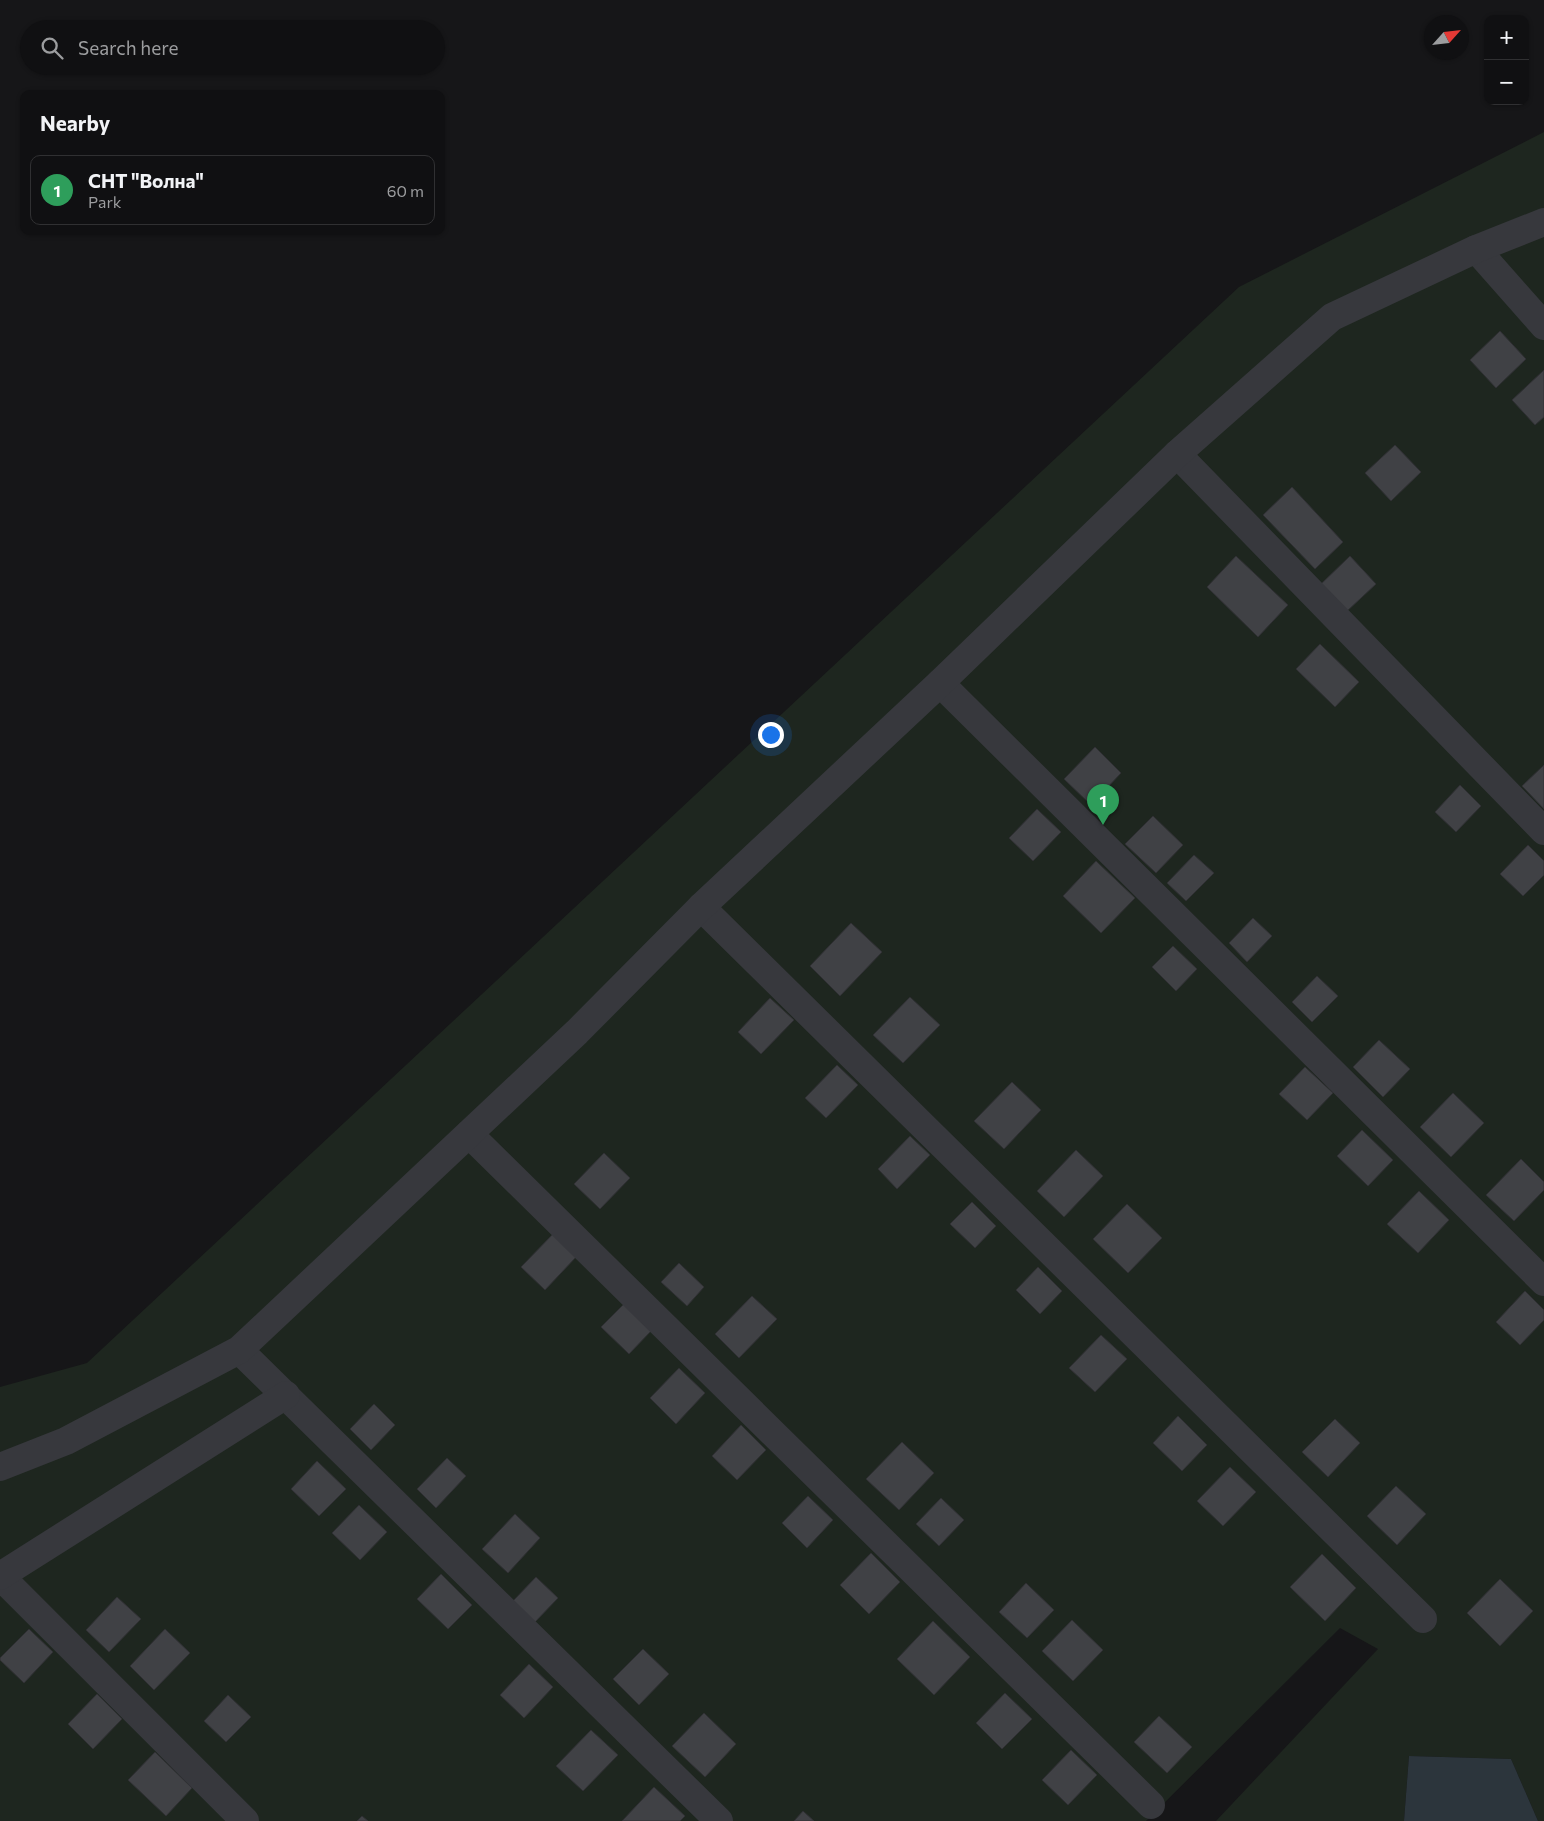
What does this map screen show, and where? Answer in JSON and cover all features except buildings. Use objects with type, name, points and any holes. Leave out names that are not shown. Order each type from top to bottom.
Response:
[{"type":"street","points":[[0,1467],[66,1441],[239,1350],[577,1032],[701,907],[940,683],[1177,454],[1332,317],[1476,249],[1544,222]]},
{"type":"street","points":[[1476,249],[1544,326]]},
{"type":"street","points":[[1177,454],[1544,832]]},
{"type":"street","points":[[940,683],[1544,1282]]},
{"type":"street","points":[[701,907],[1423,1618]]},
{"type":"street","points":[[469,1134],[1151,1805]]},
{"type":"street","points":[[239,1350],[720,1821]]},
{"type":"street","points":[[245,1821],[0,1576],[286,1395]]},
{"type":"shaded area","points":[[1544,132],[1544,1821],[1538,1821],[1511,1759],[1409,1756],[1404,1821],[1216,1821],[1378,1649],[1340,1628],[1146,1821],[0,1821],[0,1387],[87,1363],[1239,287]]},
{"type":"shaded area","points":[[1409,1756],[1511,1759],[1538,1821],[1404,1821]]},
{"type":"place","name":"СНТ \"Волна\"","points":[[1103,825]]}]
